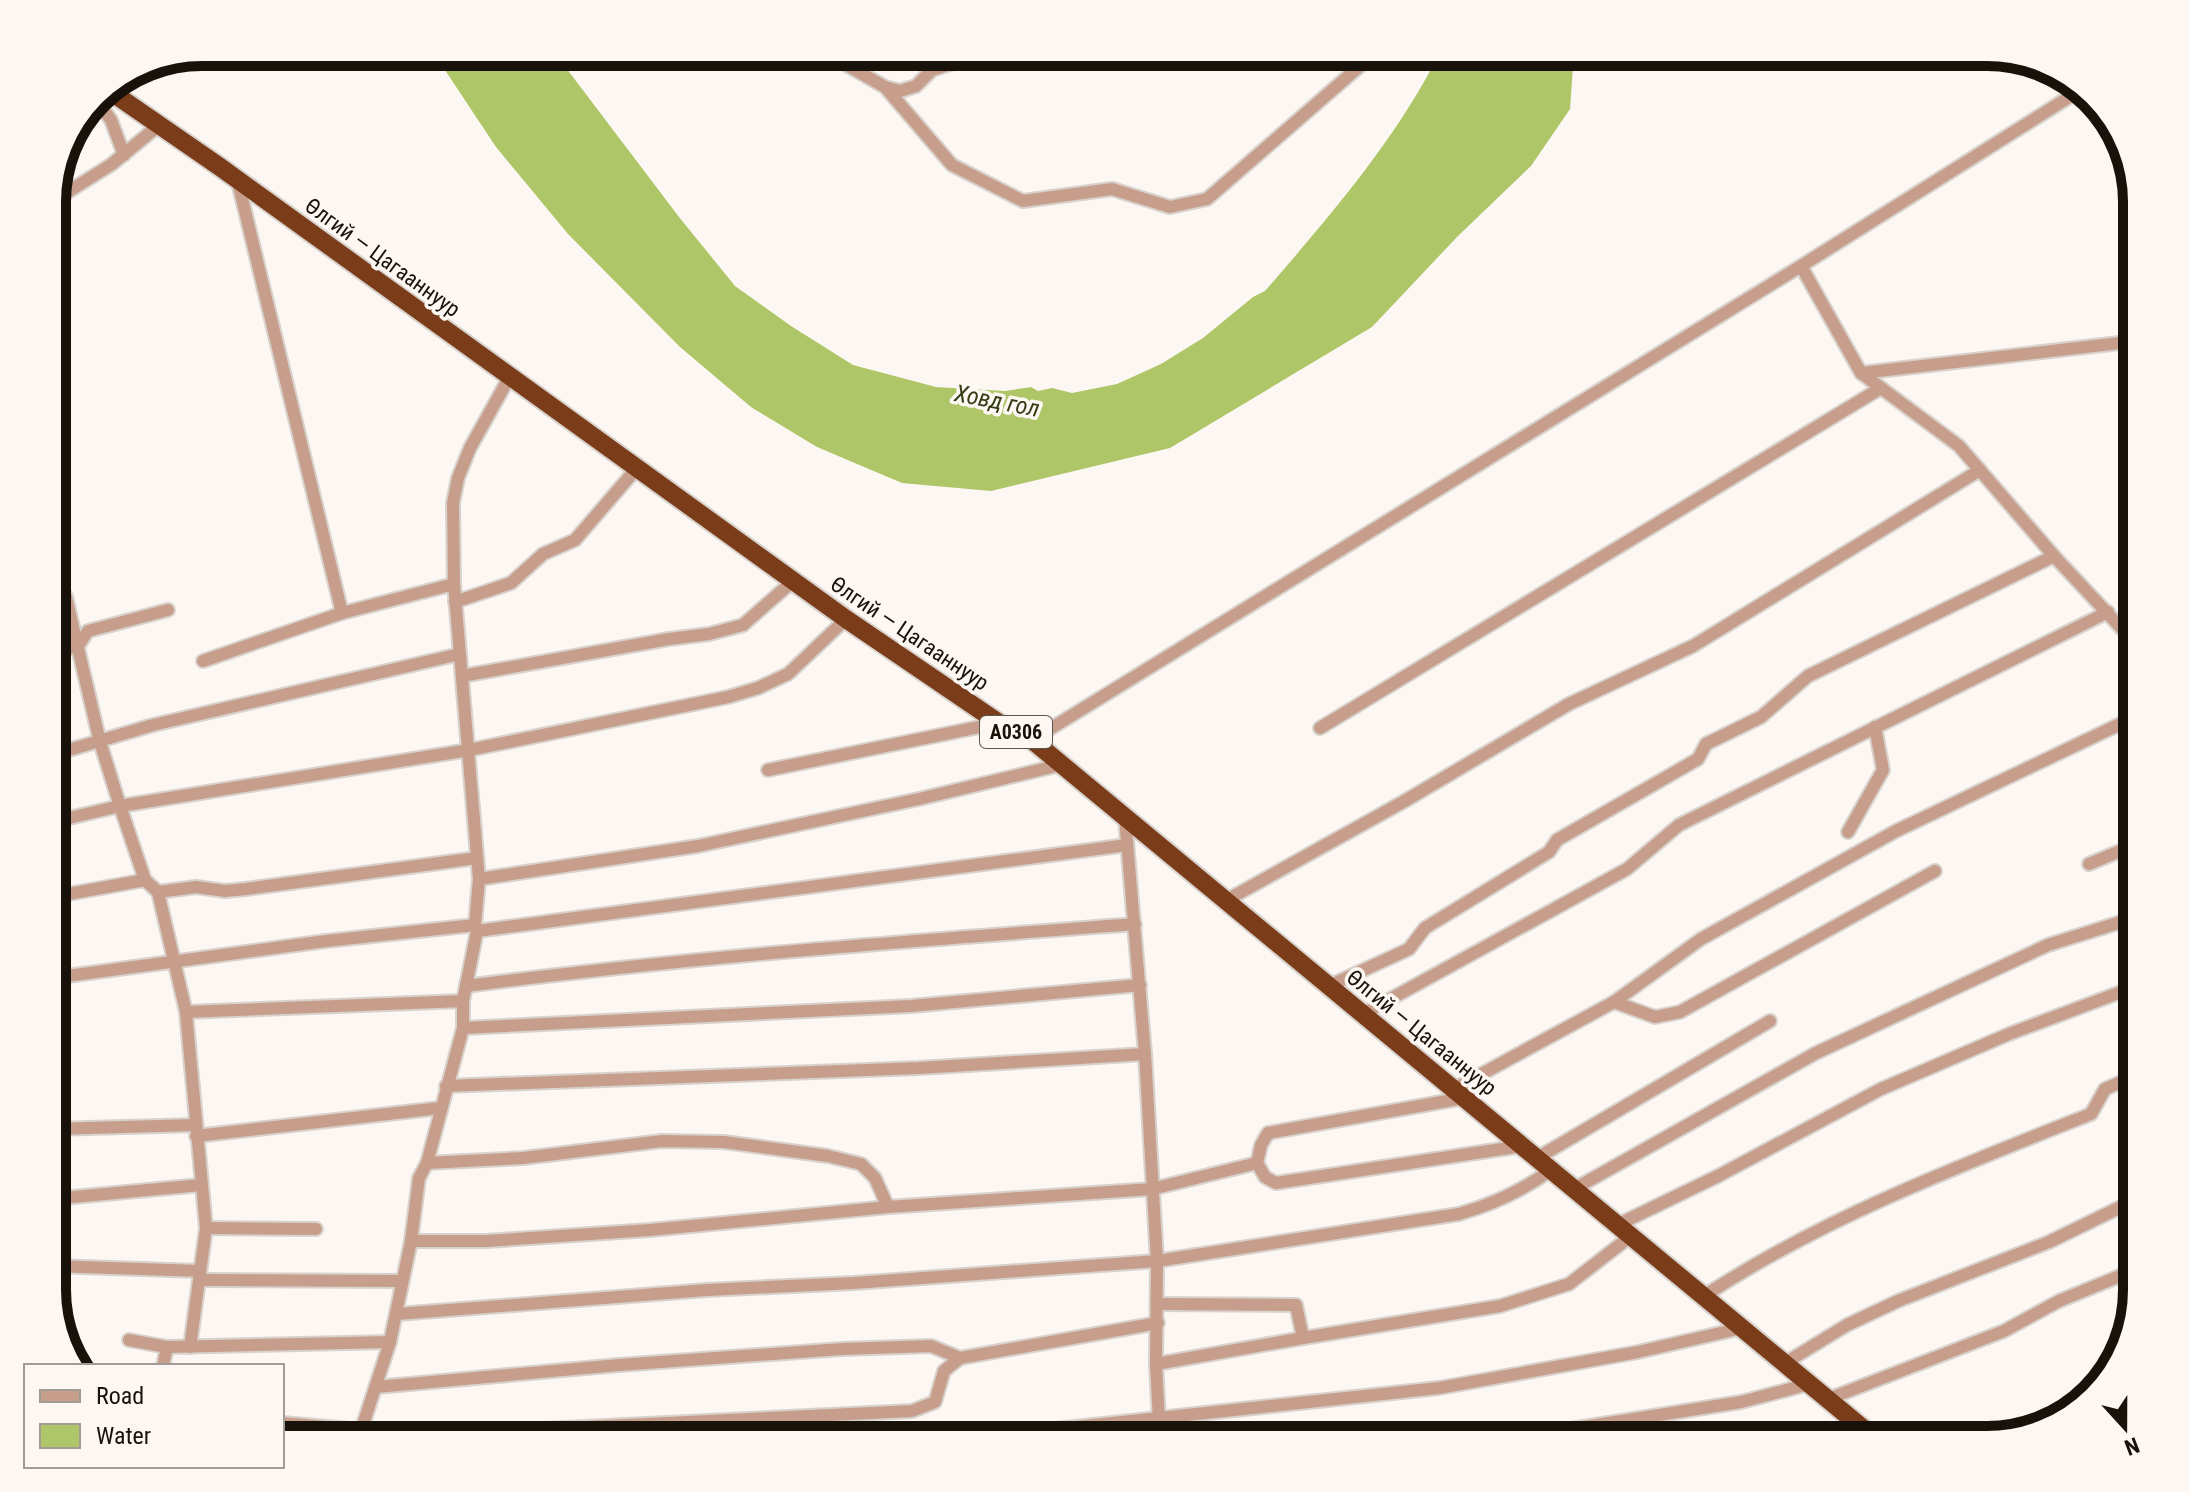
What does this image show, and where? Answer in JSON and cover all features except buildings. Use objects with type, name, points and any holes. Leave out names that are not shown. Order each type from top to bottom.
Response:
[{"type":"highway","name":"Өлгий — Цагааннуур","points":[[117,96],[846,619],[999,723],[1032,740],[1785,1363],[1854,1426]]},
{"type":"street","points":[[847,66],[885,87],[900,91],[916,86],[932,70],[944,66]]},
{"type":"street","points":[[885,87],[952,165],[1023,201],[1112,189],[1170,207],[1207,199],[1360,66]]},
{"type":"street","points":[[1032,740],[2071,96]]},
{"type":"street","points":[[103,109],[111,120],[124,155]]},
{"type":"street","points":[[66,193],[124,155],[158,126]]},
{"type":"street","points":[[238,182],[342,613]]},
{"type":"street","points":[[1801,266],[1861,373],[1959,446],[2054,556],[2123,629]]},
{"type":"street","points":[[1861,373],[2123,343]]},
{"type":"street","points":[[362,1426],[390,1342],[411,1241],[419,1178],[427,1163],[463,1028],[463,1001],[476,928],[479,879],[455,602],[453,503],[458,478],[470,448],[509,378]]},
{"type":"street","points":[[1320,728],[1881,388]]},
{"type":"street","points":[[455,602],[511,583],[543,554],[575,540],[637,468]]},
{"type":"street","points":[[1225,901],[1403,802],[1569,704],[1693,646],[1980,470]]},
{"type":"street","points":[[1329,986],[1409,949],[1425,928],[1549,852],[1557,840],[1698,759],[1706,744],[1761,717],[1808,676],[2054,556]]},
{"type":"street","points":[[462,676],[709,634],[743,625],[793,581]]},
{"type":"street","points":[[203,661],[342,613],[454,584]]},
{"type":"street","points":[[66,597],[100,742],[145,880],[158,892],[186,1012],[206,1228],[190,1347]]},
{"type":"street","points":[[66,649],[78,646],[88,631],[168,610]]},
{"type":"street","points":[[1363,1014],[1627,869],[1679,825],[2108,612]]},
{"type":"street","points":[[66,819],[120,806],[469,750],[728,697],[788,674],[846,619]]},
{"type":"street","points":[[66,751],[153,725],[460,654]]},
{"type":"street","points":[[768,770],[999,723]]},
{"type":"street","points":[[1770,1021],[1537,1158],[1276,1183],[1265,1177],[1257,1163],[1261,1145],[1268,1133],[1459,1094],[1614,1002],[1701,939],[1896,831],[2123,723]]},
{"type":"street","points":[[1848,832],[1883,770],[1875,727]]},
{"type":"street","points":[[479,879],[698,846],[1060,765]]},
{"type":"street","points":[[1125,818],[1145,1054],[1157,1261],[1156,1364],[1159,1426]]},
{"type":"street","points":[[66,976],[174,960],[476,928],[1127,845]]},
{"type":"street","points":[[2089,864],[2123,850]]},
{"type":"street","points":[[158,892],[196,887],[225,891],[246,889],[477,858]]},
{"type":"street","points":[[1614,1002],[1655,1017],[1680,1012],[1935,871]]},
{"type":"street","points":[[66,894],[145,880]]},
{"type":"street","points":[[1574,1189],[1816,1053],[2048,945],[2123,921]]},
{"type":"street","points":[[466,986],[809,948],[1135,924]]},
{"type":"street","points":[[463,1028],[911,1006],[1140,985]]},
{"type":"street","points":[[1156,1364],[1500,1306],[1569,1284],[1624,1230],[1881,1089],[2009,1034],[2123,991]]},
{"type":"street","points":[[186,1012],[463,1001]]},
{"type":"street","points":[[446,1086],[919,1068],[1145,1054]]},
{"type":"street","points":[[1704,1296],[1747,1268],[1825,1228],[1970,1161],[2091,1114],[2105,1089],[2123,1081]]},
{"type":"street","points":[[66,1129],[196,1130],[440,1108]]},
{"type":"street","points":[[427,1163],[523,1158],[662,1141],[724,1142],[828,1156],[861,1164],[875,1178],[888,1207]]},
{"type":"street","points":[[397,1314],[1157,1261],[1459,1214],[1491,1205],[1523,1190],[1537,1158]]},
{"type":"street","points":[[411,1241],[486,1241],[650,1230],[888,1207],[1152,1189],[1257,1163]]},
{"type":"street","points":[[66,1198],[201,1185]]},
{"type":"street","points":[[1785,1363],[1847,1325],[1898,1301],[2049,1242],[2123,1206]]},
{"type":"street","points":[[206,1228],[316,1229]]},
{"type":"street","points":[[66,1267],[200,1276],[402,1281]]},
{"type":"street","points":[[1828,1399],[2004,1331],[2059,1301],[2123,1275]]},
{"type":"street","points":[[1158,1304],[1296,1305],[1303,1338]]},
{"type":"street","points":[[580,1426],[912,1411],[935,1402],[944,1371],[960,1358],[1158,1323]]},
{"type":"street","points":[[1078,1426],[1439,1388],[1638,1352],[1742,1328]]},
{"type":"street","points":[[129,1340],[167,1347],[390,1342]]},
{"type":"street","points":[[376,1387],[842,1349],[931,1346],[960,1358]]},
{"type":"street","points":[[163,1364],[167,1347]]},
{"type":"street","points":[[1589,1426],[1741,1402],[1809,1384]]},
{"type":"water","name":"Ховд гол","points":[[442,66],[565,66],[735,286],[791,326],[853,365],[936,387],[1005,391],[1031,387],[1038,391],[1052,388],[1072,393],[1117,384],[1161,364],[1203,338],[1253,297],[1265,291],[1382,147],[1432,66],[1573,66],[1570,109],[1531,166],[1457,237],[1372,327],[1170,448],[991,491],[902,483],[817,447],[751,407],[680,347],[568,234],[496,147]]}]
